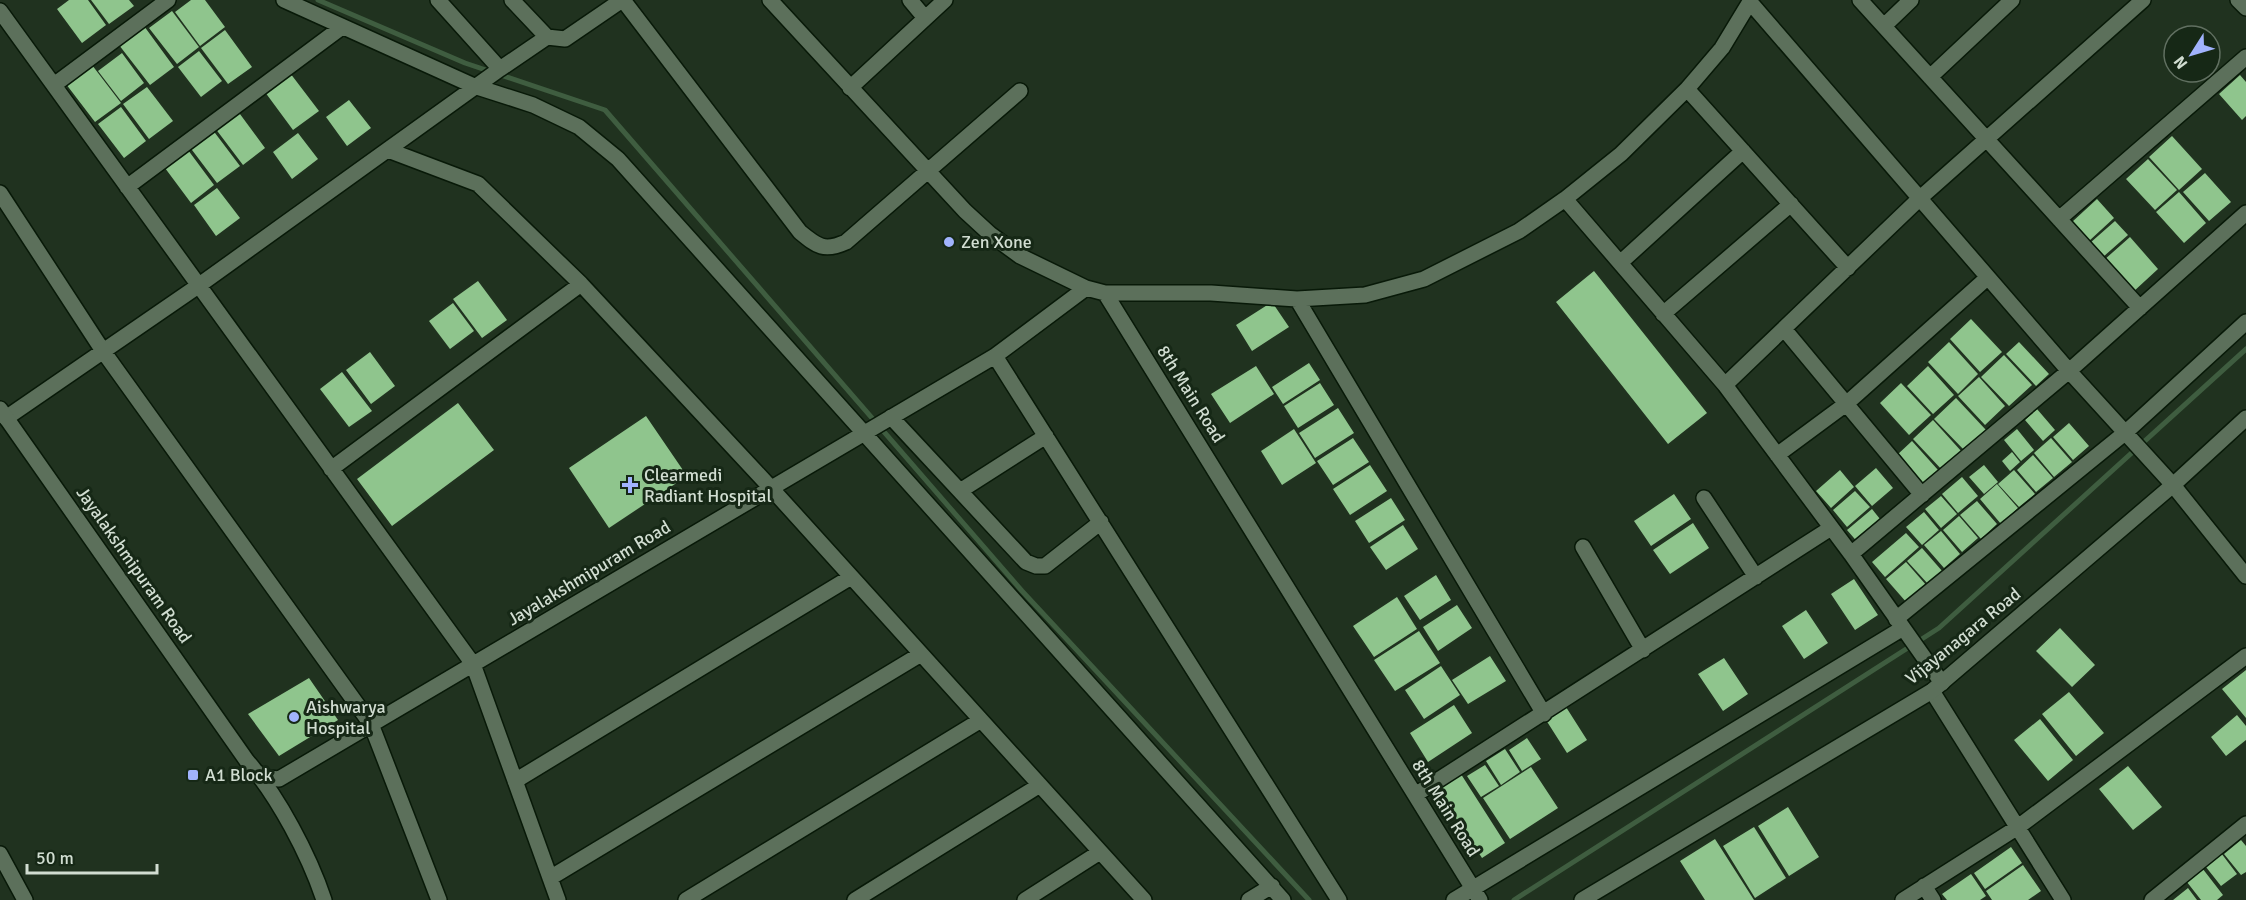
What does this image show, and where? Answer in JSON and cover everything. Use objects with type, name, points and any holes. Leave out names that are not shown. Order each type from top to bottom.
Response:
[{"type":"street","points":[[54,85],[168,0]]},
{"type":"street","points":[[284,0],[474,86],[533,105],[579,127],[618,159],[1283,900]]},
{"type":"street","points":[[438,0],[500,69]]},
{"type":"street","points":[[513,0],[547,37]]},
{"type":"street","points":[[3,413],[103,351],[198,286],[474,86],[547,37],[565,39],[623,0],[800,232],[816,245],[833,248],[846,242],[1020,91]]},
{"type":"street","points":[[770,0],[965,212],[1020,256],[1086,288],[1105,293],[1211,293],[1297,299],[1365,296],[1424,279],[1519,231],[1565,199],[1621,154],[1687,89],[1722,48],[1751,1],[1919,199],[2069,371],[2173,485],[2246,576]]},
{"type":"street","points":[[910,0],[926,18]]},
{"type":"street","points":[[850,88],[945,0]]},
{"type":"street","points":[[1860,0],[2140,308]]},
{"type":"street","points":[[1884,26],[1911,0]]},
{"type":"street","points":[[1930,77],[2012,0]]},
{"type":"street","points":[[1725,385],[1919,199],[2143,0]]},
{"type":"street","points":[[2238,0],[2246,8]]},
{"type":"street","points":[[0,11],[473,664],[558,900]]},
{"type":"street","points":[[127,188],[342,27]]},
{"type":"street","points":[[2059,219],[2246,57]]},
{"type":"street","points":[[1687,89],[1848,268]]},
{"type":"street","points":[[388,150],[478,184],[581,284],[771,488],[1144,900]]},
{"type":"street","points":[[1620,264],[1743,151]]},
{"type":"street","points":[[0,193],[103,351],[371,724],[439,900]]},
{"type":"street","points":[[1565,199],[1725,385],[1851,554],[1900,623],[2063,900]]},
{"type":"street","points":[[1664,314],[1791,204]]},
{"type":"street","points":[[1851,554],[2069,371],[2246,213]]},
{"type":"street","points":[[1777,455],[1846,404],[1988,278]]},
{"type":"street","points":[[331,469],[581,284]]},
{"type":"street","name":"Jayalakshmipuram Road","points":[[257,773],[268,778],[279,778],[995,356],[1086,288]]},
{"type":"street","name":"8th Main Road","points":[[1105,293],[1476,894]]},
{"type":"street","points":[[1297,299],[1544,714]]},
{"type":"street","points":[[1454,900],[1476,894],[1900,623],[2126,432],[2246,322]]},
{"type":"street","points":[[1784,330],[1922,495]]},
{"type":"street","points":[[995,356],[1339,900]]},
{"type":"street","name":"Jayalakshmipuram Road","points":[[3,413],[257,773],[296,836],[324,900]]},
{"type":"street","points":[[891,417],[1026,562],[1036,566],[1046,566],[1101,522]]},
{"type":"street","name":"Vijayanagara Road","points":[[1582,900],[1937,687],[2173,485],[2246,418]]},
{"type":"street","points":[[960,491],[1046,436]]},
{"type":"street","points":[[1704,498],[1756,577]]},
{"type":"street","points":[[1415,795],[1831,528]]},
{"type":"street","points":[[1583,547],[1643,650]]},
{"type":"street","points":[[515,781],[851,577]]},
{"type":"street","points":[[550,878],[921,654]]},
{"type":"street","points":[[1903,900],[2018,827],[2246,656]]},
{"type":"street","points":[[686,900],[981,720]]},
{"type":"street","points":[[855,900],[1040,785]]},
{"type":"street","points":[[2152,900],[2246,824]]},
{"type":"street","points":[[1025,900],[1100,852]]},
{"type":"street","points":[[0,854],[25,900]]},
{"type":"street","points":[[1249,900],[1272,886]]},
{"type":"street","points":[[1924,886],[1933,900]]},
{"type":"building","points":[[69,0],[88,0],[106,25],[82,43],[57,9]]},
{"type":"building","points":[[91,0],[129,0],[134,6],[109,24]]},
{"type":"building","points":[[191,0],[205,0],[225,27],[200,46],[175,12]]},
{"type":"building","points":[[172,11],[199,47],[177,64],[149,28]]},
{"type":"building","points":[[144,26],[174,67],[150,85],[119,45]]},
{"type":"building","points":[[225,30],[252,67],[228,84],[201,48]]},
{"type":"building","points":[[199,51],[222,81],[201,97],[178,67]]},
{"type":"building","points":[[122,53],[144,83],[121,101],[98,71]]},
{"type":"building","points":[[92,65],[121,103],[95,122],[66,84]]},
{"type":"building","points":[[287,69],[319,111],[293,130],[262,88]]},
{"type":"building","points":[[2240,75],[2246,82],[2246,116],[2242,120],[2219,94]]},
{"type":"building","points":[[147,87],[173,121],[149,139],[123,104]]},
{"type":"building","points":[[349,100],[371,128],[347,146],[326,117]]},
{"type":"building","points":[[121,107],[146,141],[124,158],[98,124]]},
{"type":"building","points":[[237,110],[265,148],[243,165],[215,128]]},
{"type":"building","points":[[212,129],[240,166],[217,183],[189,146]]},
{"type":"building","points":[[298,133],[318,159],[292,179],[273,152]]},
{"type":"building","points":[[2172,136],[2202,169],[2179,190],[2149,157]]},
{"type":"building","points":[[188,150],[214,185],[191,203],[165,168]]},
{"type":"building","points":[[2148,159],[2177,190],[2155,210],[2126,179]]},
{"type":"building","points":[[2205,173],[2231,202],[2209,221],[2183,192]]},
{"type":"building","points":[[217,188],[240,218],[216,236],[194,205]]},
{"type":"building","points":[[2179,192],[2206,223],[2184,243],[2156,212]]},
{"type":"building","points":[[2097,199],[2114,218],[2089,241],[2072,222]]},
{"type":"building","points":[[2115,221],[2128,235],[2103,257],[2090,243]]},
{"type":"building","points":[[2130,237],[2158,269],[2133,292],[2104,260]]},
{"type":"building","points":[[1594,271],[1707,413],[1668,444],[1556,302]]},
{"type":"building","points":[[478,281],[507,320],[482,338],[453,299]]},
{"type":"building","points":[[1272,302],[1289,327],[1252,351],[1236,325]]},
{"type":"building","points":[[453,303],[474,331],[450,349],[429,321]]},
{"type":"building","points":[[1971,319],[2002,352],[1980,372],[1950,339]]},
{"type":"building","points":[[1949,342],[1978,374],[1958,394],[1928,362]]},
{"type":"building","points":[[2019,342],[2049,374],[2036,386],[2006,354]]},
{"type":"building","points":[[370,352],[395,386],[371,404],[346,370]]},
{"type":"building","points":[[2004,355],[2032,385],[2009,406],[1981,377]]},
{"type":"building","points":[[1309,363],[1320,380],[1283,404],[1272,387]]},
{"type":"building","points":[[1256,366],[1274,394],[1230,423],[1211,394]]},
{"type":"building","points":[[1928,366],[1954,395],[1933,414],[1907,386]]},
{"type":"building","points":[[342,372],[372,411],[349,427],[320,389]]},
{"type":"building","points":[[1979,377],[2005,406],[1985,425],[1958,396]]},
{"type":"building","points":[[1320,383],[1334,405],[1298,428],[1284,406]]},
{"type":"building","points":[[1901,383],[1931,415],[1909,435],[1880,403]]},
{"type":"building","points":[[1956,398],[1986,430],[1964,450],[1934,419]]},
{"type":"building","points":[[458,403],[494,450],[392,526],[357,479]]},
{"type":"building","points":[[1338,408],[1354,433],[1315,458],[1299,433]]},
{"type":"building","points":[[2037,409],[2055,430],[2043,441],[2025,420]]},
{"type":"building","points":[[646,416],[687,476],[609,528],[569,468]]},
{"type":"building","points":[[1933,420],[1962,452],[1943,471],[1913,439]]},
{"type":"building","points":[[2069,423],[2089,446],[2073,460],[2053,437]]},
{"type":"building","points":[[1294,429],[1316,463],[1282,485],[1261,451]]},
{"type":"building","points":[[2017,429],[2034,450],[2021,461],[2004,440]]},
{"type":"building","points":[[1353,438],[1369,462],[1333,485],[1317,461]]},
{"type":"building","points":[[2051,438],[2072,462],[2054,477],[2034,453]]},
{"type":"building","points":[[1912,441],[1938,470],[1923,484],[1897,455]]},
{"type":"building","points":[[2012,452],[2020,462],[2010,471],[2002,461]]},
{"type":"building","points":[[2033,455],[2053,478],[2036,492],[2017,470]]},
{"type":"building","points":[[1370,465],[1387,491],[1350,515],[1333,489]]},
{"type":"building","points":[[1984,465],[1998,482],[1984,494],[1969,477]]},
{"type":"building","points":[[1876,468],[1893,488],[1872,506],[1855,486]]},
{"type":"building","points":[[1840,470],[1854,487],[1831,508],[1816,491]]},
{"type":"building","points":[[2014,470],[2035,494],[2019,507],[1998,484]]},
{"type":"building","points":[[1962,477],[1978,496],[1958,513],[1942,494]]},
{"type":"building","points":[[1997,484],[2018,508],[2001,524],[1980,499]]},
{"type":"building","points":[[1855,491],[1870,507],[1847,527],[1833,510]]},
{"type":"building","points":[[1674,494],[1691,519],[1651,546],[1634,521]]},
{"type":"building","points":[[1941,496],[1957,514],[1941,528],[1925,509]]},
{"type":"building","points":[[1391,498],[1405,520],[1369,543],[1355,521]]},
{"type":"building","points":[[1977,501],[1997,524],[1981,539],[1960,515]]},
{"type":"building","points":[[1872,509],[1884,524],[1860,545],[1847,530]]},
{"type":"building","points":[[1924,512],[1939,530],[1922,545],[1906,527]]},
{"type":"building","points":[[1959,516],[1978,538],[1962,552],[1943,530]]},
{"type":"building","points":[[1693,523],[1709,548],[1670,574],[1653,550]]},
{"type":"building","points":[[1403,525],[1418,549],[1386,570],[1370,547]]},
{"type":"building","points":[[1941,531],[1960,554],[1944,568],[1924,545]]},
{"type":"building","points":[[1906,533],[1919,547],[1885,577],[1872,562]]},
{"type":"building","points":[[1922,548],[1943,572],[1928,584],[1907,561]]},
{"type":"building","points":[[1906,562],[1927,586],[1907,603],[1886,579]]},
{"type":"building","points":[[1436,575],[1451,600],[1420,620],[1404,596]]},
{"type":"building","points":[[1854,579],[1878,615],[1855,630],[1831,594]]},
{"type":"building","points":[[1397,597],[1417,629],[1374,657],[1353,626]]},
{"type":"building","points":[[1457,605],[1472,628],[1438,651],[1423,627]]},
{"type":"building","points":[[1806,610],[1828,643],[1804,659],[1782,626]]},
{"type":"building","points":[[2060,628],[2095,665],[2072,687],[2036,651]]},
{"type":"building","points":[[1419,631],[1440,663],[1395,691],[1374,660]]},
{"type":"building","points":[[1490,656],[1506,681],[1468,704],[1452,680]]},
{"type":"building","points":[[1724,658],[1748,694],[1723,711],[1698,674]]},
{"type":"building","points":[[1441,666],[1460,695],[1424,719],[1405,690]]},
{"type":"building","points":[[2246,670],[2246,718],[2222,689]]},
{"type":"building","name":"Aishwarya Hospital","points":[[309,678],[338,720],[279,756],[248,714]]},
{"type":"building","points":[[2069,692],[2104,733],[2076,756],[2042,714]]},
{"type":"building","points":[[1454,705],[1472,733],[1428,762],[1410,733]]},
{"type":"building","points":[[1566,707],[1587,740],[1567,753],[1546,720]]},
{"type":"building","points":[[2237,715],[2246,726],[2246,740],[2226,756],[2211,737]]},
{"type":"building","points":[[2040,719],[2073,760],[2048,781],[2014,740]]},
{"type":"building","points":[[1527,738],[1541,759],[1522,771],[1509,750]]},
{"type":"building","points":[[1505,749],[1520,772],[1501,785],[1486,761]]},
{"type":"building","points":[[1485,765],[1499,786],[1481,797],[1467,776]]},
{"type":"building","points":[[2128,766],[2162,807],[2133,830],[2099,789]]},
{"type":"building","points":[[1531,767],[1558,808],[1510,839],[1483,798]]},
{"type":"building","points":[[1459,771],[1505,843],[1482,858],[1435,786]]},
{"type":"building","points":[[1788,807],[1819,857],[1789,876],[1758,826]]},
{"type":"building","points":[[1754,827],[1786,878],[1755,898],[1723,846]]},
{"type":"building","points":[[1715,839],[1754,900],[1705,900],[1680,861]]},
{"type":"building","points":[[2241,840],[2246,846],[2246,872],[2241,875],[2224,854]]},
{"type":"building","points":[[2011,847],[2022,863],[1985,889],[1974,873]]},
{"type":"building","points":[[2218,849],[2237,874],[2221,886],[2202,862]]},
{"type":"building","points":[[2199,864],[2223,895],[2217,900],[2201,900],[2183,877]]},
{"type":"building","points":[[2023,865],[2041,891],[2028,900],[1992,900],[1986,891]]},
{"type":"building","points":[[1971,874],[1986,896],[1980,900],[1947,900],[1942,894]]},
{"type":"building","points":[[2188,888],[2197,900],[2173,900]]},
{"type":"waterway","points":[[318,0],[465,63],[605,110],[1022,591],[1309,900]]},
{"type":"waterway","points":[[1514,900],[1939,628],[2246,349]]},
{"type":"place","name":"Zen Xone","points":[[949,242]]},
{"type":"place","name":"Clearmedi Radiant Hospital","points":[[630,485]]},
{"type":"place","name":"Aishwarya Hospital","points":[[294,717]]},
{"type":"place","name":"A1 Block","points":[[193,775]]}]
